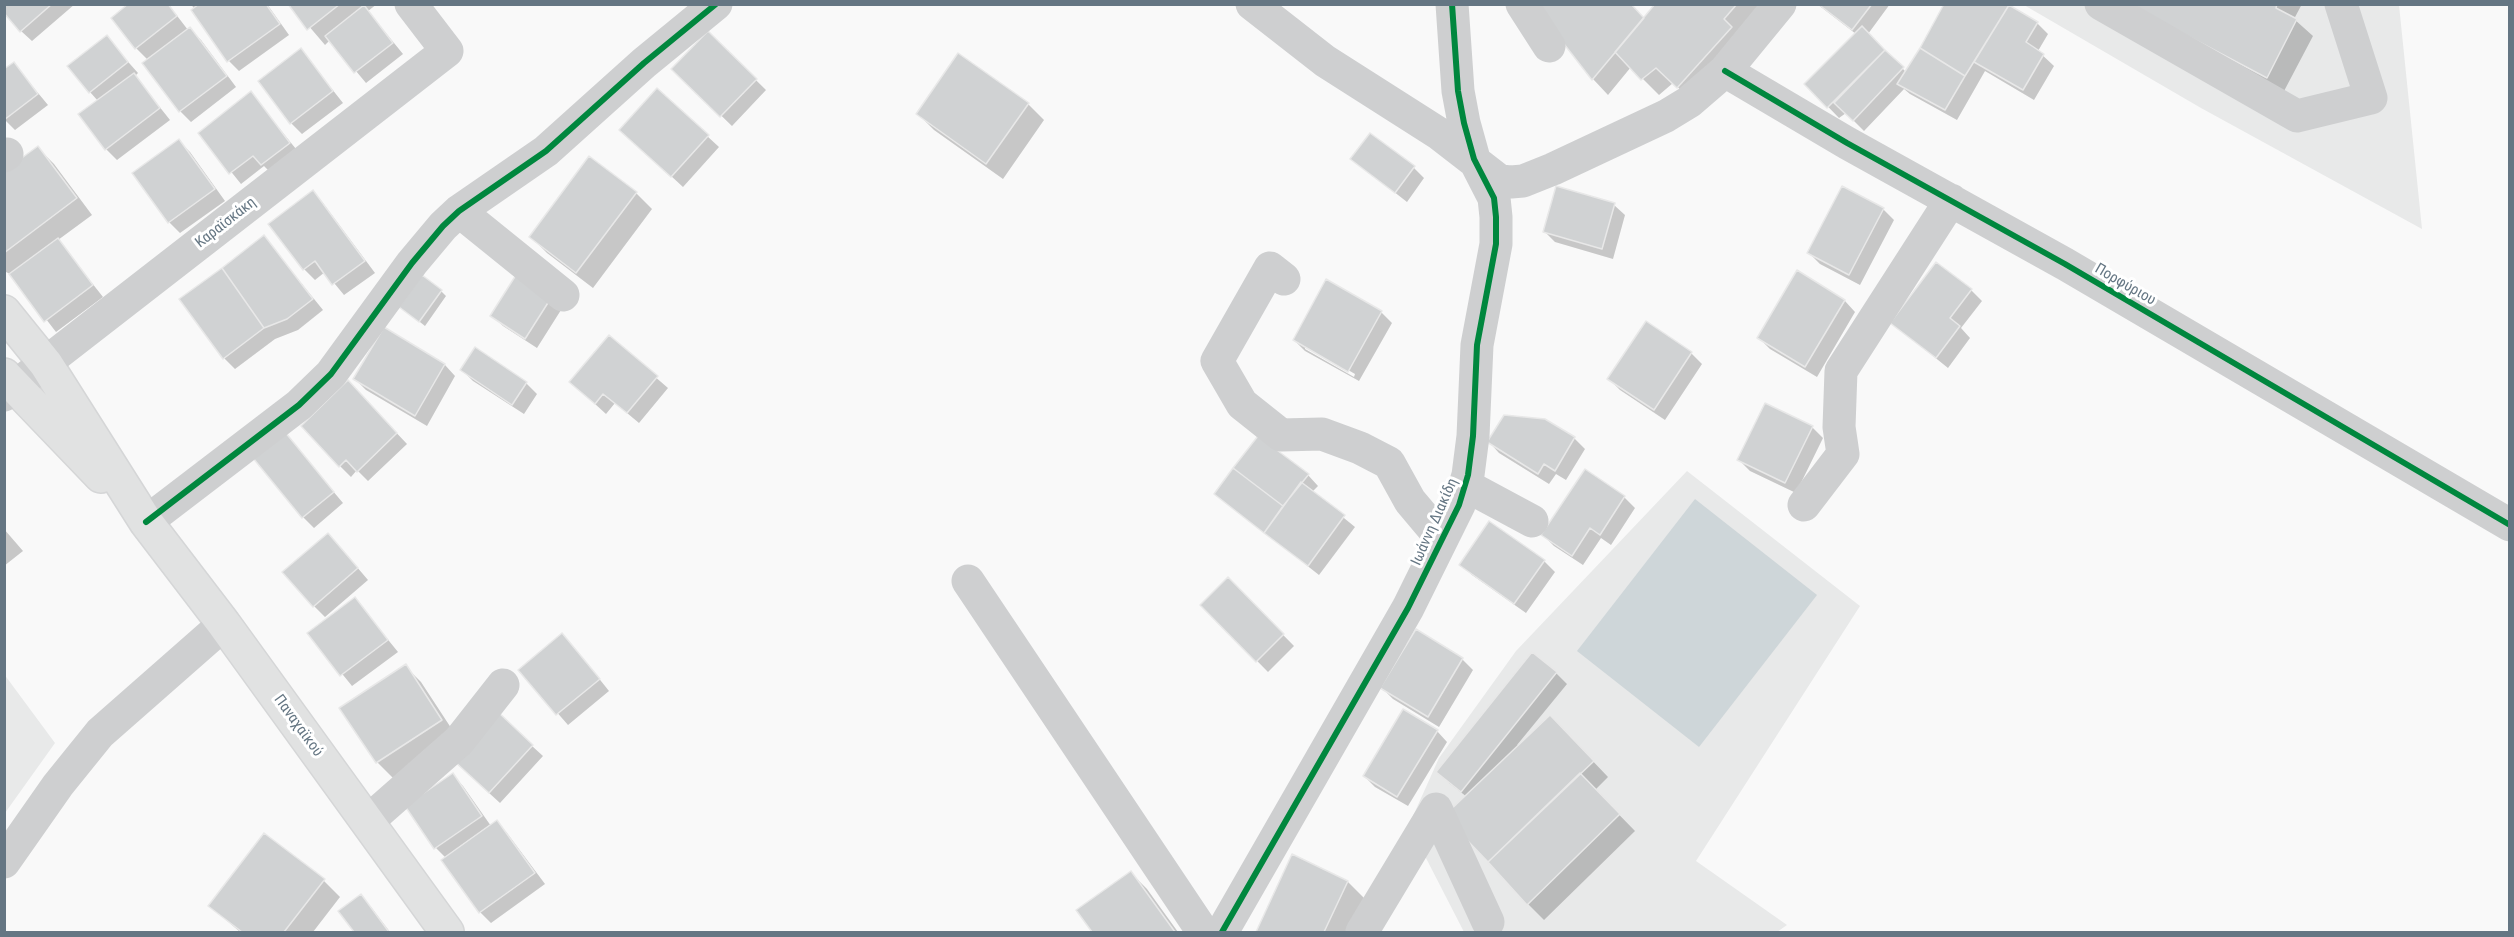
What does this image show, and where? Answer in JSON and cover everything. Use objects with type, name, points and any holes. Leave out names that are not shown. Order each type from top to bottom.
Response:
[{"type":"main road","name":"Παναχαϊκού","points":[[4,312],[46,364],[146,522],[224,624],[447,933]]},
{"type":"main road","name":"Παναχαϊκού","points":[[8,386],[146,522]]},
{"type":"street","name":"Καραϊσκάκη","points":[[8,386],[46,364],[447,51],[411,4]]},
{"type":"street","points":[[146,522],[299,405],[331,374],[412,263],[443,226],[459,211],[546,151],[644,63],[716,4]]},
{"type":"street","points":[[1252,4],[1334,67],[1474,159],[1500,181],[1523,181],[1666,116],[1689,102],[1725,71],[1780,4]]},
{"type":"street","name":"Ιωάννη Διακίδη","points":[[1222,933],[1408,608],[1459,505],[1465,485],[1473,445],[1477,345],[1496,244],[1494,198],[1474,159],[1458,91],[1452,4]]},
{"type":"street","points":[[1522,4],[1549,46]]},
{"type":"street","points":[[2101,4],[2297,116],[2371,98],[2341,4]]},
{"type":"street","name":"Πορφύριου","points":[[1725,71],[2076,270],[2510,525]]},
{"type":"street","points":[[1804,505],[1843,454],[1839,427],[1840,371],[1951,200]]},
{"type":"street","points":[[459,211],[563,295]]},
{"type":"street","points":[[1284,279],[1270,268],[1217,361],[1242,404],[1281,435],[1322,434],[1360,448],[1389,463],[1410,501],[1442,539]]},
{"type":"street","points":[[1465,485],[1532,521]]},
{"type":"street","points":[[968,581],[1203,933]]},
{"type":"street","points":[[4,862],[58,785],[100,733],[224,624]]},
{"type":"street","points":[[368,821],[459,741],[503,685]]},
{"type":"street","points":[[1362,933],[1436,808],[1488,922]]},
{"type":"shaded area","points":[[2024,5],[2399,5],[2422,229],[2201,108]]},
{"type":"shaded area","points":[[1687,471],[1860,606],[1696,861],[1787,925],[1777,932],[1464,932],[1409,825],[1439,758],[1516,651]]},
{"type":"shaded area","points":[[1695,499],[1817,595],[1699,747],[1577,651]]},
{"type":"shaded area","points":[[4,674],[55,743],[5,813],[4,813]]},
{"type":"building","points":[[4,4],[52,4],[20,32],[4,13]]},
{"type":"building","points":[[128,4],[168,4],[177,16],[135,49],[111,18]]},
{"type":"building","points":[[199,4],[266,4],[280,24],[227,62],[191,10]]},
{"type":"building","points":[[288,4],[340,4],[307,30]]},
{"type":"building","points":[[1533,4],[1631,4],[1644,18],[1592,80]]},
{"type":"building","points":[[1655,4],[1737,4],[1724,19],[1732,27],[1677,88],[1656,68],[1641,80],[1615,52]]},
{"type":"building","points":[[1818,4],[1872,4],[1852,30]]},
{"type":"building","points":[[1944,4],[2009,5],[1965,76],[1920,48]]},
{"type":"building","points":[[2127,4],[2277,4],[2276,8],[2297,19],[2267,78]]},
{"type":"building","points":[[364,5],[393,43],[354,73],[325,36]]},
{"type":"building","points":[[2009,5],[2038,22],[2026,42],[2044,54],[2023,90],[1974,62]]},
{"type":"building","points":[[1862,26],[1885,50],[1827,108],[1804,84]]},
{"type":"building","points":[[190,27],[227,76],[179,112],[142,63]]},
{"type":"building","points":[[708,31],[757,79],[720,117],[671,69]]},
{"type":"building","points":[[107,35],[128,62],[89,93],[67,66]]},
{"type":"building","points":[[301,48],[333,91],[290,124],[258,81]]},
{"type":"building","points":[[1920,48],[1965,76],[1945,110],[1897,84]]},
{"type":"building","points":[[1885,50],[1904,67],[1853,121],[1834,103]]},
{"type":"building","points":[[958,53],[1029,103],[986,164],[916,114]]},
{"type":"building","points":[[14,62],[38,94],[4,120],[4,69]]},
{"type":"building","points":[[134,73],[160,108],[105,150],[78,114]]},
{"type":"building","points":[[657,88],[709,135],[671,177],[619,130]]},
{"type":"building","points":[[251,91],[290,143],[261,165],[253,156],[229,174],[198,133]]},
{"type":"building","points":[[1370,133],[1415,166],[1395,193],[1350,159]]},
{"type":"building","points":[[179,139],[215,189],[168,223],[132,173]]},
{"type":"building","points":[[38,146],[77,198],[4,253],[4,171]]},
{"type":"building","points":[[589,156],[637,192],[576,273],[529,237]]},
{"type":"building","points":[[1556,186],[1615,203],[1602,249],[1543,232]]},
{"type":"building","points":[[1842,186],[1884,208],[1849,275],[1807,253]]},
{"type":"building","points":[[313,190],[365,261],[332,285],[315,261],[303,270],[268,224]]},
{"type":"building","points":[[264,235],[313,299],[287,319],[264,328],[222,268]]},
{"type":"building","points":[[58,238],[93,285],[44,322],[9,274]]},
{"type":"building","points":[[1936,262],[1972,289],[1950,318],[1960,326],[1936,358],[1890,323]]},
{"type":"building","points":[[222,268],[264,328],[223,359],[179,299]]},
{"type":"building","points":[[1797,270],[1845,300],[1805,367],[1757,338]]},
{"type":"building","points":[[422,275],[442,290],[419,322],[399,307]]},
{"type":"building","points":[[516,275],[551,298],[525,339],[490,316]]},
{"type":"building","points":[[1326,279],[1382,311],[1348,372],[1293,340]]},
{"type":"building","points":[[1646,321],[1692,352],[1654,410],[1607,379]]},
{"type":"building","points":[[384,327],[445,364],[415,416],[353,379]]},
{"type":"building","points":[[609,335],[658,376],[627,413],[603,394],[595,404],[569,382]]},
{"type":"building","points":[[475,347],[527,382],[512,405],[460,370]]},
{"type":"building","points":[[348,380],[397,433],[357,472],[346,460],[339,467],[301,426]]},
{"type":"building","points":[[1765,403],[1813,426],[1785,483],[1737,460]]},
{"type":"building","points":[[1504,415],[1545,419],[1575,437],[1555,471],[1544,464],[1538,474],[1487,442]]},
{"type":"building","points":[[285,432],[334,492],[302,518],[253,458]]},
{"type":"building","points":[[1258,436],[1309,474],[1283,506],[1233,468]]},
{"type":"building","points":[[1233,468],[1283,506],[1264,533],[1214,494]]},
{"type":"building","points":[[1585,469],[1625,496],[1600,535],[1590,528],[1572,556],[1541,535]]},
{"type":"building","points":[[1301,482],[1345,515],[1308,566],[1264,533]]},
{"type":"building","points":[[1489,521],[1545,560],[1514,604],[1459,565]]},
{"type":"building","points":[[328,533],[358,568],[313,607],[282,572]]},
{"type":"building","points":[[1228,577],[1284,634],[1256,662],[1200,605]]},
{"type":"building","points":[[355,597],[388,640],[340,676],[307,633]]},
{"type":"building","points":[[1416,629],[1463,658],[1428,717],[1380,688]]},
{"type":"building","points":[[562,633],[600,679],[556,715],[518,670]]},
{"type":"building","points":[[1532,652],[1557,672],[1461,792],[1436,772]]},
{"type":"building","points":[[406,664],[442,720],[376,763],[339,708]]},
{"type":"building","points":[[1403,709],[1438,730],[1397,797],[1363,776]]},
{"type":"building","points":[[497,711],[533,745],[489,793],[453,760]]},
{"type":"building","points":[[1550,715],[1594,761],[1488,862],[1444,816]]},
{"type":"building","points":[[453,773],[482,816],[434,849],[405,806]]},
{"type":"building","points":[[1580,773],[1620,814],[1527,905],[1488,862]]},
{"type":"building","points":[[497,820],[535,873],[479,913],[441,860]]},
{"type":"building","points":[[264,833],[325,879],[284,932],[242,932],[208,906]]},
{"type":"building","points":[[1292,854],[1348,881],[1324,932],[1256,932]]},
{"type":"building","points":[[1131,871],[1175,932],[1092,932],[1076,910]]},
{"type":"building","points":[[361,894],[389,932],[354,932],[338,911]]},
{"type":"cycle path","points":[[146,522],[299,405],[331,374],[412,263],[443,226],[459,211],[546,151],[644,63],[716,4]]},
{"type":"cycle path","points":[[1222,932],[1408,608],[1459,505],[1468,475],[1473,436],[1477,345],[1496,244],[1496,217],[1494,198],[1474,159],[1464,123],[1458,91],[1452,4]]},
{"type":"cycle path","points":[[1725,71],[1847,143],[2065,264],[2510,525]]}]
